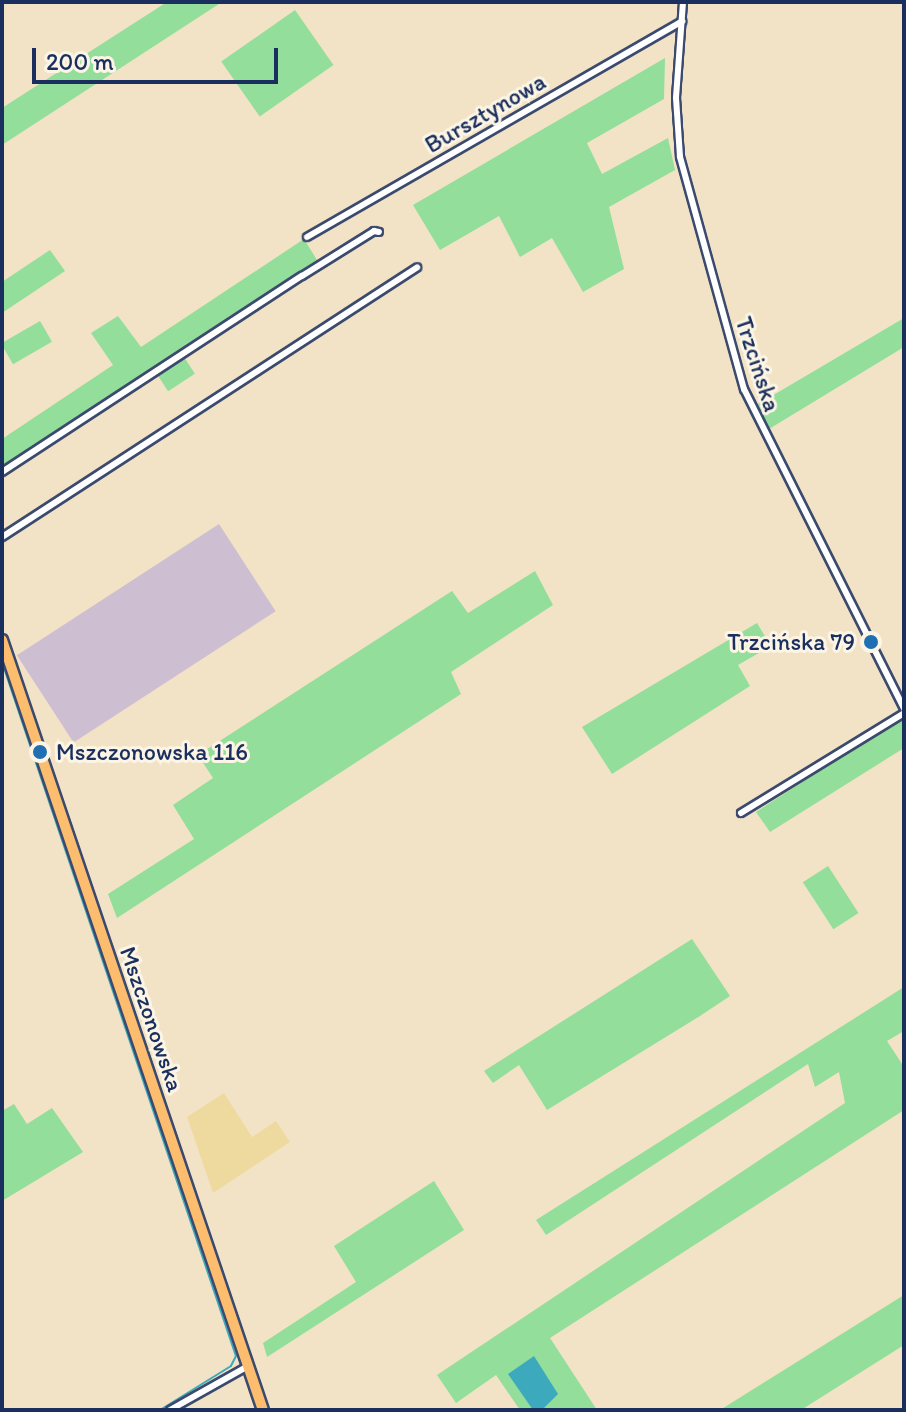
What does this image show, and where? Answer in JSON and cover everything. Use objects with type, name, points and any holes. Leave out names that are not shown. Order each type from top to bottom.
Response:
[{"type":"main road","name":"Mszczonowska","points":[[2,640],[263,1410]]},
{"type":"street","name":"Trzcińska","points":[[683,2],[676,98],[680,157],[744,389],[904,711]]},
{"type":"street","name":"Bursztynowa","points":[[307,237],[682,21]]},
{"type":"street","points":[[2,472],[290,284],[374,231],[379,232]]},
{"type":"street","points":[[2,537],[417,268]]},
{"type":"street","points":[[741,813],[904,711]]},
{"type":"street","points":[[170,1410],[248,1366]]},
{"type":"shaded area","points":[[219,524],[276,611],[74,742],[17,655]]},
{"type":"green space","points":[[167,2],[222,2],[2,145],[2,108]]},
{"type":"green space","points":[[295,10],[333,65],[260,117],[221,62]]},
{"type":"green space","points":[[665,58],[664,99],[587,143],[602,174],[668,138],[675,170],[609,207],[624,269],[583,292],[552,238],[520,257],[499,216],[440,250],[413,205]]},
{"type":"green space","points":[[304,239],[317,260],[2,468],[2,439],[113,365],[91,333],[118,316],[141,347]]},
{"type":"green space","points":[[50,250],[65,271],[2,313],[2,282]]},
{"type":"green space","points":[[904,318],[904,347],[769,429],[758,404]]},
{"type":"green space","points":[[40,321],[52,342],[13,364],[2,343]]},
{"type":"green space","points":[[184,357],[195,374],[168,391],[157,374]]},
{"type":"green space","points":[[535,571],[553,605],[451,672],[461,694],[117,918],[108,894],[194,839],[173,805],[213,778],[198,755],[452,591],[468,613]]},
{"type":"green space","points":[[757,623],[771,646],[738,665],[750,686],[612,774],[582,727]]},
{"type":"green space","points":[[903,717],[904,748],[770,832],[756,812]]},
{"type":"green space","points":[[828,866],[858,913],[833,929],[803,882]]},
{"type":"green space","points":[[692,939],[730,996],[700,1016],[547,1110],[519,1065],[493,1083],[484,1071]]},
{"type":"green space","points":[[904,987],[904,1031],[887,1041],[904,1067],[904,1110],[550,1338],[597,1410],[520,1410],[496,1375],[456,1403],[437,1375],[845,1103],[839,1072],[815,1087],[808,1064],[546,1235],[536,1220]]},
{"type":"green space","points":[[14,1104],[27,1124],[52,1108],[83,1152],[2,1201],[2,1111]]},
{"type":"green space","points":[[434,1181],[464,1230],[267,1357],[263,1343],[356,1282],[334,1246]]},
{"type":"green space","points":[[904,1295],[904,1345],[801,1410],[720,1410]]},
{"type":"sand","points":[[224,1093],[252,1137],[276,1121],[290,1142],[213,1193],[187,1117]]},
{"type":"water","points":[[534,1356],[558,1394],[542,1410],[533,1410],[508,1374]]},
{"type":"waterway","points":[[2,662],[236,1356],[231,1366],[160,1410]]},
{"type":"place","name":"Trzcińska 79","points":[[871,642]]},
{"type":"place","name":"Mszczonowska 116","points":[[40,752]]}]
